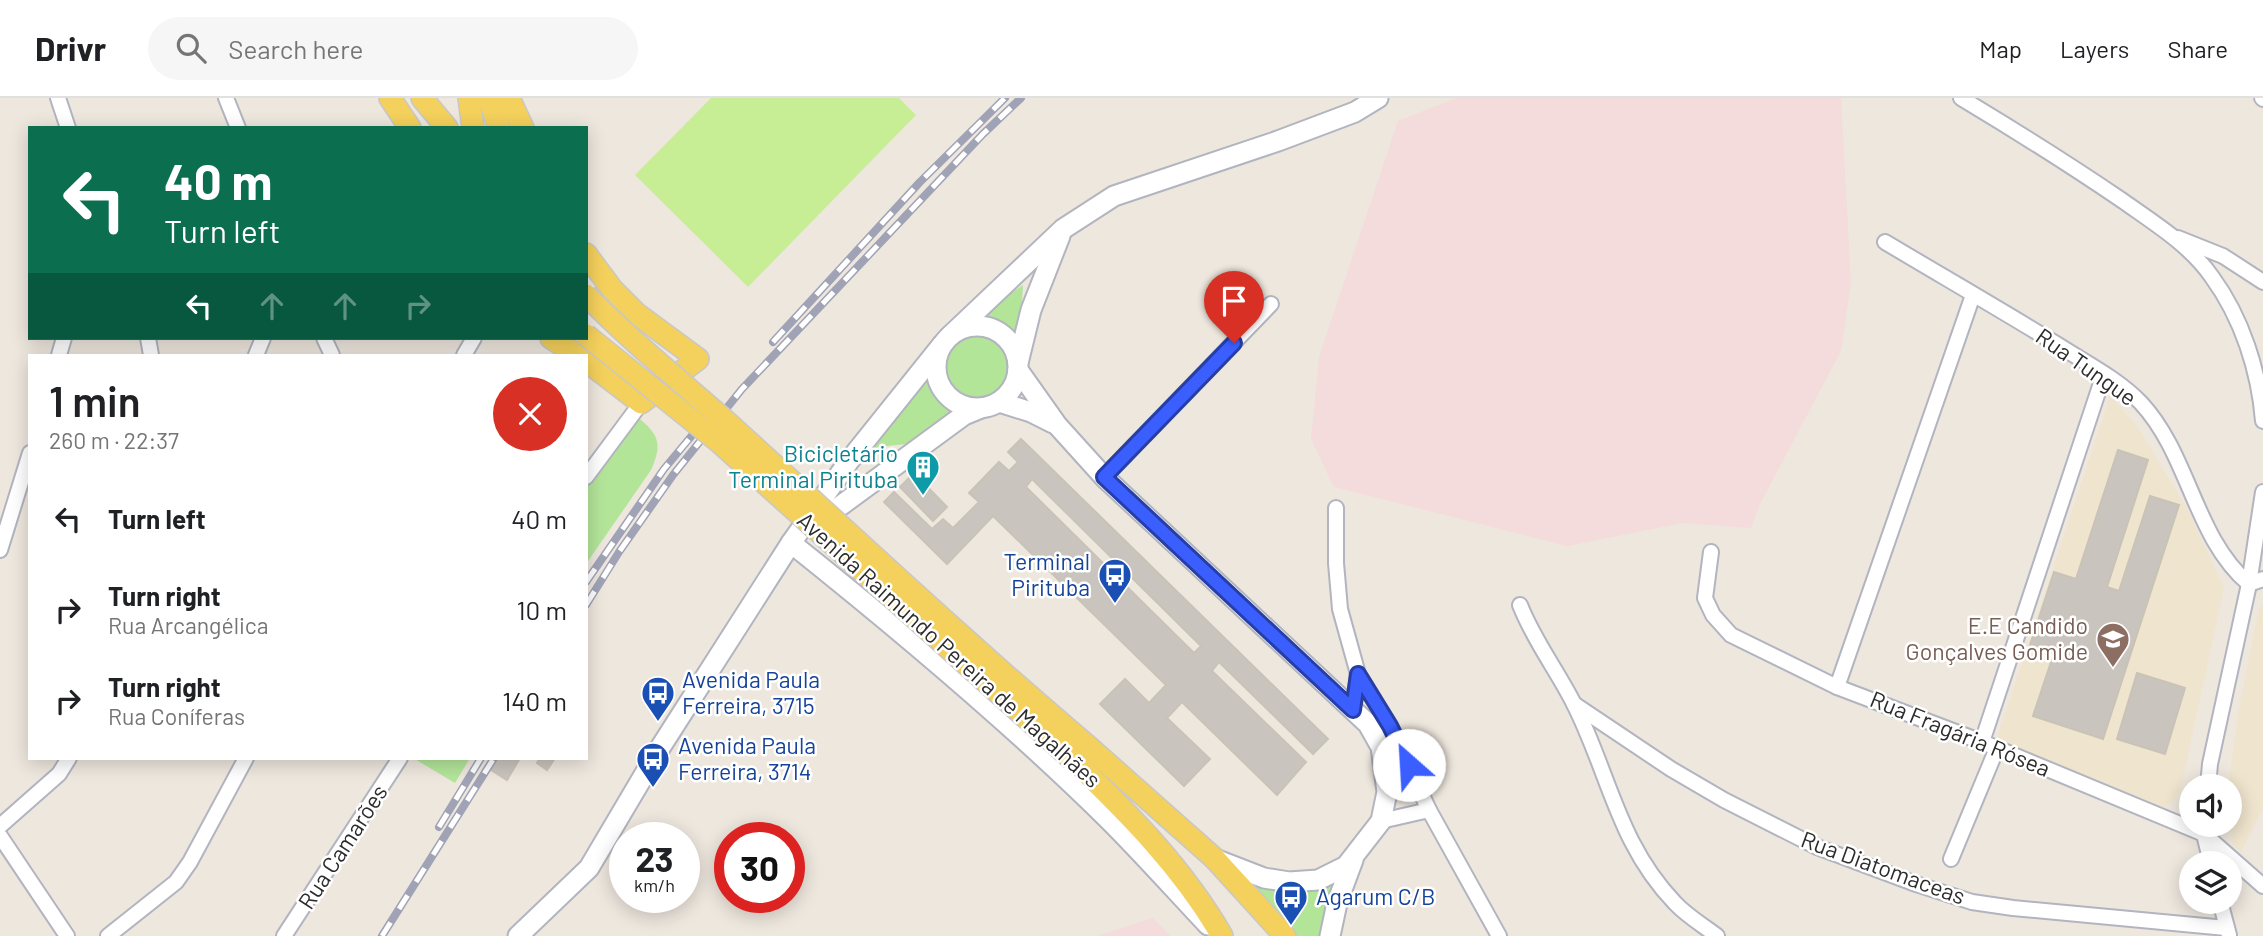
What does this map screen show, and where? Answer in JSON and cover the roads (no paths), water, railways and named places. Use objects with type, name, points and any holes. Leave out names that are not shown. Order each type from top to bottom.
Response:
[{"type":"main road","points":[[390,98],[409,126]]},
{"type":"main road","points":[[469,98],[473,126]]},
{"type":"main road","points":[[489,98],[498,126]]},
{"type":"main road","points":[[509,98],[522,126]]},
{"type":"main road","points":[[1331,120],[1352,98]]},
{"type":"main road","points":[[518,936],[589,869],[660,748],[791,543],[849,461],[946,340],[1063,229],[1114,196],[1266,145],[1354,111],[1378,98]]},
{"type":"main road","points":[[791,543],[946,429],[990,405],[1015,383],[1031,310],[1063,229]]},
{"type":"main road","points":[[588,257],[612,289],[636,314],[698,359],[641,403],[588,363]]},
{"type":"main road","name":"Avenida Raimundo Pereira de Magalhães","points":[[588,297],[632,341],[727,422],[853,538],[1214,858],[1285,936]]},
{"type":"main road","points":[[1057,425],[1031,412],[990,405],[959,404],[942,389],[936,367],[946,340],[972,326],[996,330],[1013,347],[1018,367],[1057,425],[1104,477],[1353,710],[1367,724],[1381,747],[1387,792],[1381,821],[1355,856],[1333,874],[1303,883],[1264,878],[1214,858]]},
{"type":"main road","name":"Avenida Raimundo Pereira de Magalhães","points":[[588,337],[719,442],[1072,759],[1128,813],[1167,857],[1220,936]]},
{"type":"main road","points":[[554,340],[575,354]]},
{"type":"main road","points":[[791,543],[852,592],[1031,748],[1109,820],[1220,936]]},
{"type":"main road","points":[[1330,936],[1337,903],[1355,856]]},
{"type":"street","points":[[58,98],[67,126]]},
{"type":"street","points":[[226,98],[237,126]]},
{"type":"street","points":[[1961,98],[2051,152],[2171,234],[2211,275],[2232,309],[2250,358],[2261,397],[2263,421]]},
{"type":"street","points":[[2171,234],[2223,256],[2263,282]]},
{"type":"street","name":"Rua Tungue","points":[[1885,242],[2104,374],[2141,404],[2163,436],[2215,545],[2231,568],[2256,581]]},
{"type":"street","points":[[1838,687],[1973,295]]},
{"type":"street","points":[[1104,477],[1271,304]]},
{"type":"street","points":[[1982,741],[2104,374]]},
{"type":"street","points":[[588,474],[641,403]]},
{"type":"street","points":[[0,550],[28,459]]},
{"type":"street","points":[[2209,774],[2256,581],[2263,492]]},
{"type":"street","points":[[1336,508],[1336,563],[1340,609],[1358,674],[1390,726],[1429,810],[1499,936]]},
{"type":"street","name":"Rua Fragária Rósea","points":[[1711,552],[1705,598],[1713,615],[1731,635],[1838,687],[2179,819]]},
{"type":"street","points":[[1520,605],[1530,632],[1574,704],[1620,822],[1646,867],[1676,904],[1717,936]]},
{"type":"street","points":[[1353,710],[1358,674]]},
{"type":"street","name":"Rua Diatomaceas","points":[[1574,704],[1671,769],[1724,800],[1817,847],[1916,884],[1972,902],[2228,932]]},
{"type":"street","points":[[1951,859],[1997,748]]},
{"type":"street","points":[[0,826],[58,774],[68,760]]},
{"type":"street","points":[[108,936],[176,882],[190,862],[245,760]]},
{"type":"street","name":"Rua Camarões","points":[[284,936],[399,760]]},
{"type":"street","points":[[1381,821],[1429,810]]},
{"type":"street","points":[[0,836],[67,936]]},
{"type":"street","name":"Rua Fragária Rósea","points":[[2212,837],[2263,886]]},
{"type":"street","points":[[2223,914],[2228,932]]},
{"type":"railway","points":[[773,342],[920,182],[1005,98]]},
{"type":"railway","points":[[588,602],[673,475],[742,389],[983,134],[1021,98]]},
{"type":"railway","points":[[588,579],[664,469],[704,421]]},
{"type":"railway","points":[[439,827],[480,760]]},
{"type":"railway","points":[[382,936],[493,760]]},
{"type":"place","name":"Bicicletário Terminal Pirituba","points":[[923,497]]},
{"type":"place","name":"Terminal Pirituba","points":[[1115,605]]},
{"type":"place","name":"E.E Candido Gonçalves Gomide","points":[[2113,669]]},
{"type":"place","name":"Avenida Paula Ferreira, 3715","points":[[658,723]]},
{"type":"place","name":"Avenida Paula Ferreira, 3714","points":[[653,789]]},
{"type":"place","name":"Agarum C/B","points":[[1291,927]]}]
